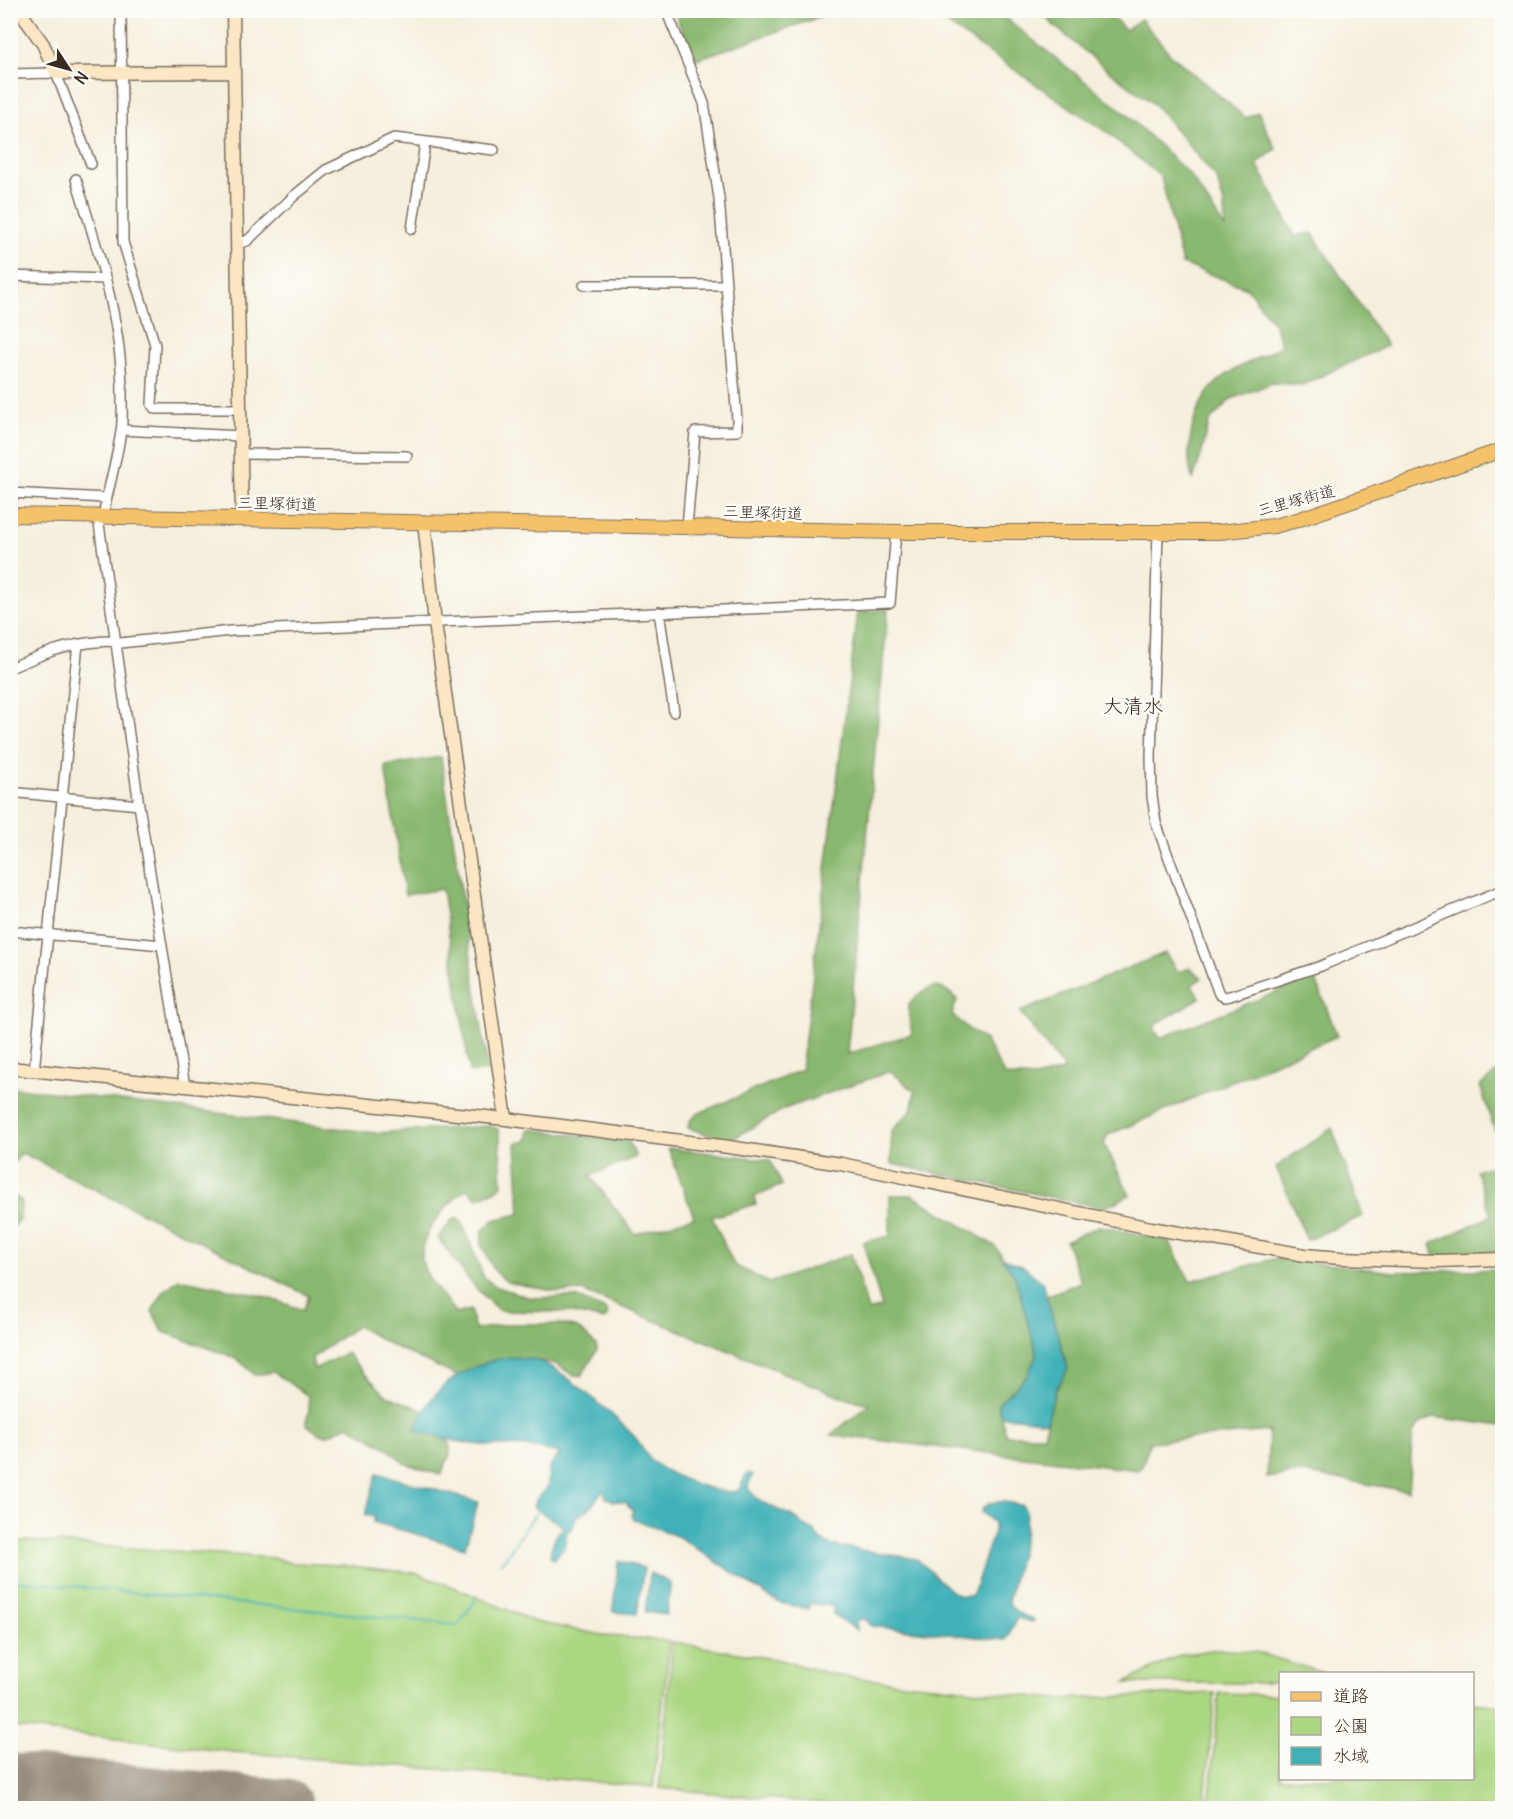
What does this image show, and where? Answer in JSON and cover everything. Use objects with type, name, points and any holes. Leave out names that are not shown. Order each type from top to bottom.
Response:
[{"type":"main road","name":"三里塚街道","points":[[10,515],[687,526],[896,532],[1219,532],[1274,526],[1503,450]]},
{"type":"street","points":[[19,10],[43,44],[91,164]]},
{"type":"street","points":[[121,10],[123,242],[155,345],[152,405],[155,409],[240,409]]},
{"type":"street","points":[[232,10],[242,519]]},
{"type":"street","points":[[666,10],[704,103],[719,198],[737,431],[695,432],[687,526]]},
{"type":"street","points":[[10,74],[233,72]]},
{"type":"street","points":[[238,243],[247,241],[294,196],[327,170],[394,138],[494,150]]},
{"type":"street","points":[[412,229],[425,143]]},
{"type":"street","points":[[76,179],[106,279],[118,338],[122,382],[122,430],[101,517],[115,641],[139,805],[185,1087]]},
{"type":"street","points":[[10,276],[106,279]]},
{"type":"street","points":[[584,285],[725,285]]},
{"type":"street","points":[[122,430],[241,436]]},
{"type":"street","points":[[241,454],[407,456]]},
{"type":"street","points":[[10,493],[106,498]]},
{"type":"street","points":[[424,522],[435,623],[506,1119]]},
{"type":"street","points":[[10,668],[59,648],[78,644],[115,641],[120,643],[231,631],[890,603],[896,532]]},
{"type":"street","points":[[1158,532],[1151,757],[1154,812],[1178,884],[1220,994],[1224,997],[1230,996],[1321,966],[1503,890]]},
{"type":"street","points":[[659,612],[674,712]]},
{"type":"street","points":[[34,1071],[78,644]]},
{"type":"street","points":[[10,792],[139,805]]},
{"type":"street","points":[[10,930],[162,945]]},
{"type":"street","points":[[10,1068],[506,1119],[729,1147],[841,1164],[1151,1228],[1305,1255],[1437,1261],[1503,1260]]},
{"type":"green space","points":[[674,11],[833,11],[694,60]]},
{"type":"green space","points":[[928,11],[998,11],[1125,113],[1190,175],[1225,228],[1224,205],[1217,179],[1155,105],[1053,25],[1043,11],[1108,11],[1125,30],[1141,19],[1170,54],[1246,118],[1258,112],[1276,149],[1257,164],[1295,236],[1312,233],[1387,346],[1302,385],[1272,383],[1231,399],[1209,422],[1193,479],[1189,462],[1191,434],[1203,399],[1223,378],[1281,346],[1275,325],[1247,288],[1182,264],[1161,177],[1109,134]]},
{"type":"green space","points":[[888,610],[847,1054],[912,1034],[908,1006],[925,990],[938,987],[950,993],[957,1000],[952,1015],[985,1040],[1005,1076],[1035,1078],[1065,1070],[1020,1012],[1165,953],[1178,972],[1190,968],[1202,978],[1192,985],[1200,998],[1156,1024],[1154,1029],[1160,1038],[1315,977],[1337,1036],[1108,1135],[1104,1144],[1130,1195],[1103,1208],[891,1164],[891,1131],[911,1111],[915,1092],[891,1071],[784,1109],[729,1141],[688,1128],[689,1122],[697,1114],[801,1070],[858,612]]},
{"type":"green space","points":[[441,757],[488,1071],[470,1073],[442,889],[405,895],[385,766]]},
{"type":"green space","points":[[1502,1068],[1502,1152],[1480,1086]]},
{"type":"green space","points":[[11,1087],[375,1133],[489,1126],[498,1129],[502,1185],[495,1191],[478,1198],[466,1189],[438,1217],[430,1228],[422,1251],[423,1264],[428,1276],[456,1314],[470,1310],[475,1330],[507,1324],[560,1324],[578,1328],[596,1345],[597,1350],[582,1375],[574,1376],[556,1364],[536,1360],[493,1360],[457,1376],[357,1326],[312,1358],[314,1369],[347,1353],[386,1395],[425,1411],[415,1428],[439,1436],[450,1443],[450,1454],[441,1475],[404,1463],[387,1448],[348,1425],[330,1434],[322,1435],[306,1424],[309,1409],[308,1396],[273,1372],[255,1375],[236,1358],[163,1332],[152,1311],[164,1291],[179,1279],[263,1296],[303,1310],[309,1296],[22,1153],[11,1166]]},
{"type":"green space","points":[[1332,1128],[1363,1216],[1307,1240],[1276,1167]]},
{"type":"green space","points":[[529,1129],[629,1142],[636,1157],[590,1176],[635,1234],[694,1217],[668,1148],[770,1160],[782,1185],[754,1197],[756,1204],[712,1217],[734,1265],[769,1283],[851,1254],[868,1311],[882,1307],[863,1242],[890,1236],[890,1195],[912,1195],[995,1246],[1015,1276],[1037,1354],[1027,1376],[998,1404],[1006,1435],[1044,1435],[1055,1391],[1068,1369],[1046,1296],[1081,1282],[1066,1241],[1099,1226],[1168,1240],[1190,1281],[1277,1258],[1394,1272],[1502,1269],[1502,1426],[1433,1417],[1421,1423],[1413,1433],[1408,1491],[1302,1473],[1267,1478],[1269,1431],[1150,1442],[1142,1466],[1138,1470],[831,1435],[869,1404],[843,1397],[582,1291],[559,1292],[507,1282],[494,1270],[481,1244],[483,1230],[494,1220],[520,1214],[516,1143],[527,1141]]},
{"type":"green space","points":[[1490,1167],[1502,1196],[1502,1251],[1435,1257],[1431,1244],[1491,1216],[1476,1170]]},
{"type":"green space","points":[[11,1196],[21,1200],[20,1220],[11,1229]]},
{"type":"green space","points":[[458,1218],[461,1220],[484,1278],[497,1287],[531,1298],[575,1297],[606,1310],[608,1315],[604,1320],[568,1312],[500,1311],[473,1285],[438,1238],[452,1220]]},
{"type":"green space","points":[[11,1540],[275,1558],[291,1563],[340,1565],[416,1573],[535,1622],[608,1636],[670,1641],[653,1787],[233,1752],[11,1727]]},
{"type":"green space","points":[[673,1642],[780,1660],[839,1676],[1055,1699],[1215,1693],[1204,1808],[872,1808],[659,1788]]},
{"type":"green space","points":[[1218,1649],[1256,1652],[1321,1672],[1279,1672],[1279,1683],[1124,1683],[1180,1655]]},
{"type":"green space","points":[[1219,1693],[1279,1695],[1279,1780],[1474,1780],[1474,1703],[1502,1706],[1502,1808],[1209,1808]]},
{"type":"water","points":[[1002,1258],[1024,1267],[1042,1282],[1068,1369],[1055,1391],[1047,1422],[1001,1416],[998,1404],[1027,1376],[1037,1354],[1015,1276]]},
{"type":"water","points":[[509,1357],[537,1360],[560,1372],[614,1417],[636,1439],[653,1462],[670,1473],[706,1487],[729,1492],[738,1491],[749,1473],[753,1475],[748,1486],[756,1497],[793,1517],[815,1532],[825,1543],[917,1559],[951,1591],[960,1596],[971,1596],[974,1591],[994,1531],[994,1523],[981,1512],[984,1507],[993,1502],[1022,1505],[1026,1512],[1024,1538],[1008,1601],[1016,1611],[1034,1619],[1033,1622],[1017,1618],[1006,1640],[871,1626],[867,1620],[862,1619],[856,1621],[857,1631],[833,1614],[833,1606],[810,1603],[808,1609],[780,1603],[679,1537],[633,1519],[631,1514],[633,1511],[626,1502],[606,1498],[605,1493],[601,1492],[592,1506],[581,1515],[577,1514],[572,1529],[568,1530],[564,1548],[554,1559],[550,1556],[553,1544],[564,1527],[533,1507],[535,1501],[548,1486],[549,1467],[560,1454],[530,1447],[468,1443],[414,1429],[431,1400],[450,1381],[468,1370]]},
{"type":"water","points":[[377,1473],[478,1502],[465,1548],[373,1522],[375,1517],[365,1515]]},
{"type":"water","points":[[618,1561],[644,1568],[637,1614],[613,1612]]},
{"type":"water","points":[[650,1573],[671,1583],[666,1615],[645,1612]]},
{"type":"waterway","points":[[501,1564],[538,1510]]},
{"type":"waterway","points":[[10,1580],[458,1625],[476,1599]]},
{"type":"taxiway","points":[[10,1784],[107,1808]]},
{"type":"runway","points":[[10,1782],[285,1808]]},
{"type":"district","name":"大清水","points":[[1133,705]]}]
